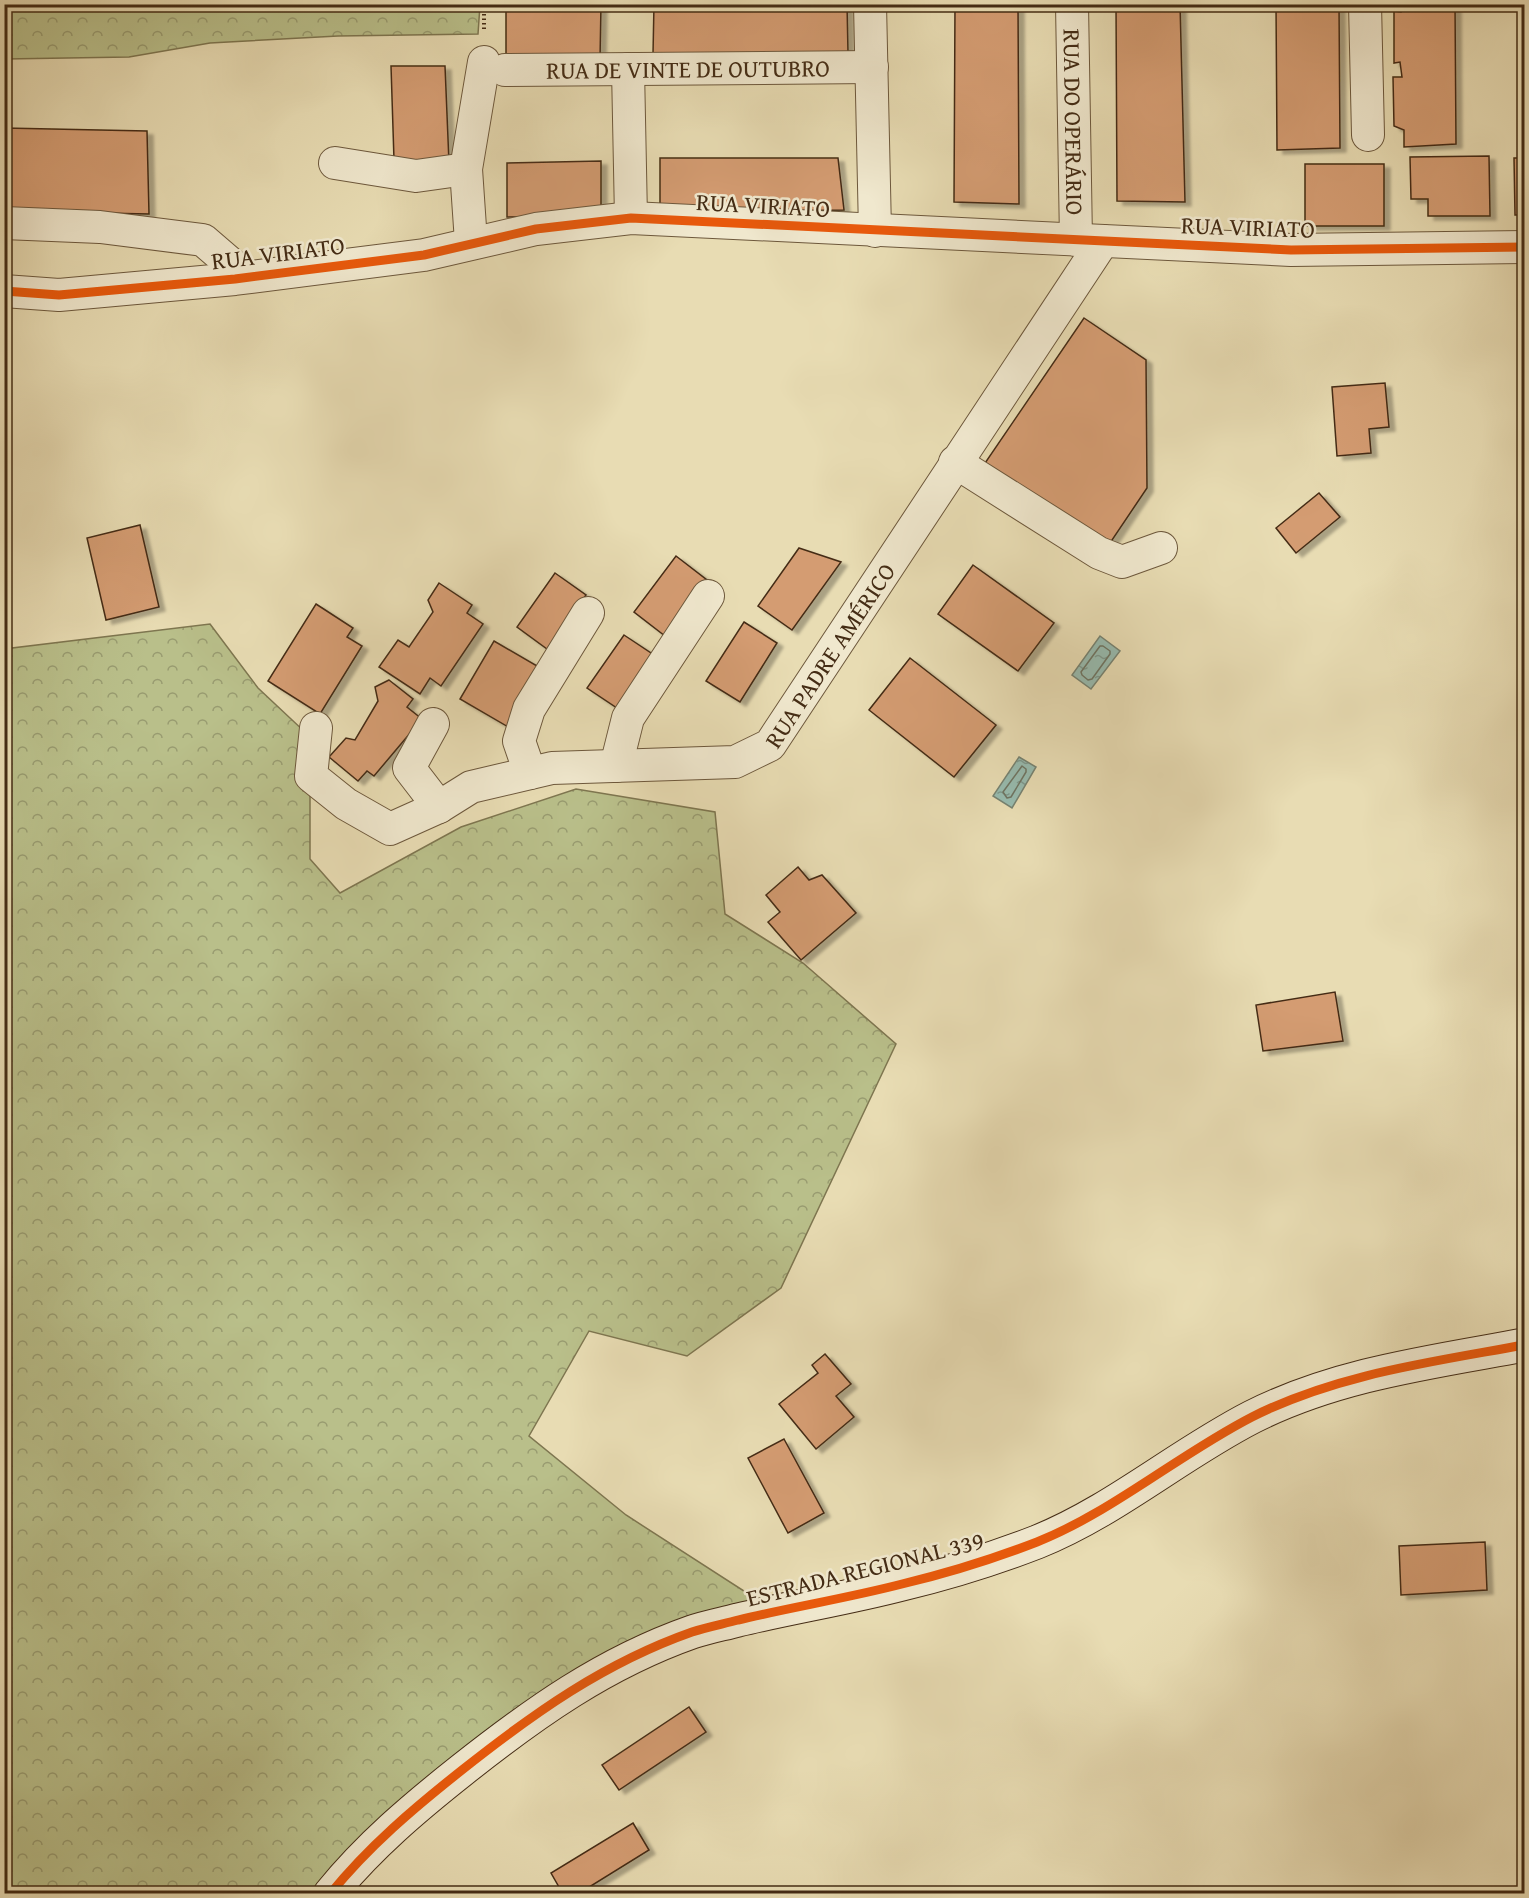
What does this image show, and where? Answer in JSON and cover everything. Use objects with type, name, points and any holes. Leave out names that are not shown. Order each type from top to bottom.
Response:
[{"type":"main road","name":"ESTRADA REGIONAL 339","points":[[330,1893],[352,1867],[405,1815],[513,1729],[590,1678],[634,1656],[694,1631],[902,1584],[997,1558],[1047,1538],[1109,1506],[1180,1459],[1253,1417],[1295,1398],[1376,1372],[1524,1345]]},
{"type":"street","points":[[870,4],[875,231]]},
{"type":"street","name":"RUA DO OPERÁRIO","points":[[1072,4],[1089,241]]},
{"type":"street","points":[[1365,4],[1368,135]]},
{"type":"street","name":"RUA DE VINTE DE OUTUBRO","points":[[466,170],[494,66],[628,69],[872,67]]},
{"type":"street","points":[[628,69],[631,218]]},
{"type":"street","points":[[335,163],[416,176],[466,170],[471,242]]},
{"type":"street","name":"RUA VIRIATO","points":[[4,291],[59,295],[245,276],[424,255],[471,242],[536,229],[631,218],[1291,250],[1524,247]]},
{"type":"street","name":"RUA VIRIATO","points":[[4,223],[100,226],[203,240],[245,276]]},
{"type":"street","name":"RUA PADRE AMÉRICO","points":[[316,728],[311,776],[346,804],[390,829],[439,807],[471,787],[552,768],[735,762],[770,745],[955,462],[1089,241]]},
{"type":"street","points":[[955,462],[1099,553],[1122,562],[1161,548]]},
{"type":"street","points":[[616,766],[628,718],[708,596]]},
{"type":"street","points":[[530,773],[519,741],[529,709],[588,613]]},
{"type":"street","points":[[433,724],[409,768],[439,807]]},
{"type":"green space","points":[[480,4],[478,34],[338,36],[210,43],[129,57],[5,59],[4,5]]},
{"type":"green space","points":[[210,624],[258,688],[306,733],[310,788],[310,859],[340,893],[461,827],[576,789],[715,812],[725,914],[803,963],[896,1044],[781,1288],[687,1356],[589,1331],[529,1436],[626,1515],[761,1602],[545,1718],[339,1893],[5,1893],[4,649]]},
{"type":"water","points":[[1100,636],[1120,651],[1091,689],[1072,675]]},
{"type":"water","points":[[1019,757],[1036,767],[1012,808],[993,796]]},
{"type":"building","points":[[506,4],[601,4],[600,59],[506,57]]},
{"type":"building","points":[[654,4],[847,4],[848,53],[653,54]]},
{"type":"building","points":[[955,4],[1018,4],[1019,204],[954,202]]},
{"type":"building","points":[[1116,4],[1180,4],[1185,202],[1117,201]]},
{"type":"building","points":[[1276,4],[1339,4],[1340,148],[1277,150]]},
{"type":"building","points":[[1401,4],[1455,4],[1456,144],[1404,147],[1404,130],[1394,126],[1393,77],[1402,77],[1400,62],[1394,63],[1394,11],[1401,12]]},
{"type":"building","points":[[391,66],[445,66],[449,163],[394,160]]},
{"type":"building","points":[[4,128],[147,131],[149,214],[4,211]]},
{"type":"building","points":[[1489,156],[1490,216],[1428,216],[1428,199],[1411,199],[1410,157]]},
{"type":"building","points":[[660,158],[838,158],[844,210],[660,213]]},
{"type":"building","points":[[1514,158],[1524,158],[1524,215],[1515,215]]},
{"type":"building","points":[[601,161],[601,216],[507,217],[507,163]]},
{"type":"building","points":[[1305,164],[1384,164],[1384,226],[1305,226]]},
{"type":"building","points":[[1084,318],[1146,360],[1147,488],[1106,549],[983,466]]},
{"type":"building","points":[[1385,383],[1389,427],[1369,429],[1371,453],[1337,456],[1332,387]]},
{"type":"building","points":[[1319,493],[1340,517],[1296,553],[1276,528]]},
{"type":"building","points":[[140,525],[159,607],[106,620],[87,538]]},
{"type":"building","points":[[799,548],[841,562],[792,630],[758,606]]},
{"type":"building","points":[[676,556],[707,580],[665,636],[634,612]]},
{"type":"building","points":[[973,565],[1054,623],[1018,671],[938,614]]},
{"type":"building","points":[[555,573],[586,595],[547,649],[517,627]]},
{"type":"building","points":[[439,583],[472,605],[467,613],[483,624],[441,686],[430,678],[420,694],[379,667],[398,640],[409,647],[433,612],[428,600]]},
{"type":"building","points":[[316,604],[353,628],[347,637],[362,646],[320,714],[268,681]]},
{"type":"building","points":[[744,622],[777,643],[740,702],[706,681]]},
{"type":"building","points":[[624,635],[660,659],[623,712],[587,688]]},
{"type":"building","points":[[494,641],[544,670],[510,728],[460,699]]},
{"type":"building","points":[[910,658],[996,725],[954,777],[869,710]]},
{"type":"building","points":[[389,680],[413,699],[407,707],[422,719],[374,776],[367,771],[358,781],[329,757],[346,738],[355,740],[378,701],[375,687]]},
{"type":"building","points":[[798,867],[809,880],[822,875],[856,913],[801,960],[768,922],[780,912],[766,895]]},
{"type":"building","points":[[1335,992],[1343,1041],[1263,1051],[1256,1005]]},
{"type":"building","points":[[825,1354],[851,1384],[836,1396],[854,1417],[816,1449],[779,1404],[818,1373],[812,1365]]},
{"type":"building","points":[[784,1439],[824,1513],[788,1533],[748,1458]]},
{"type":"building","points":[[1485,1542],[1487,1590],[1401,1595],[1399,1546]]},
{"type":"building","points":[[689,1707],[706,1732],[619,1790],[602,1765]]},
{"type":"building","points":[[633,1823],[649,1850],[578,1894],[563,1894],[551,1873]]},
{"type":"cycle path","points":[[4,291],[59,295],[235,279],[424,255],[536,229],[631,218],[1291,250],[1524,247]]},
{"type":"cycle path","points":[[330,1894],[393,1828],[462,1770],[516,1729],[571,1691],[660,1644],[698,1630],[919,1580],[1004,1554],[1037,1542],[1093,1515],[1225,1432],[1284,1402],[1385,1371],[1524,1345]]}]
